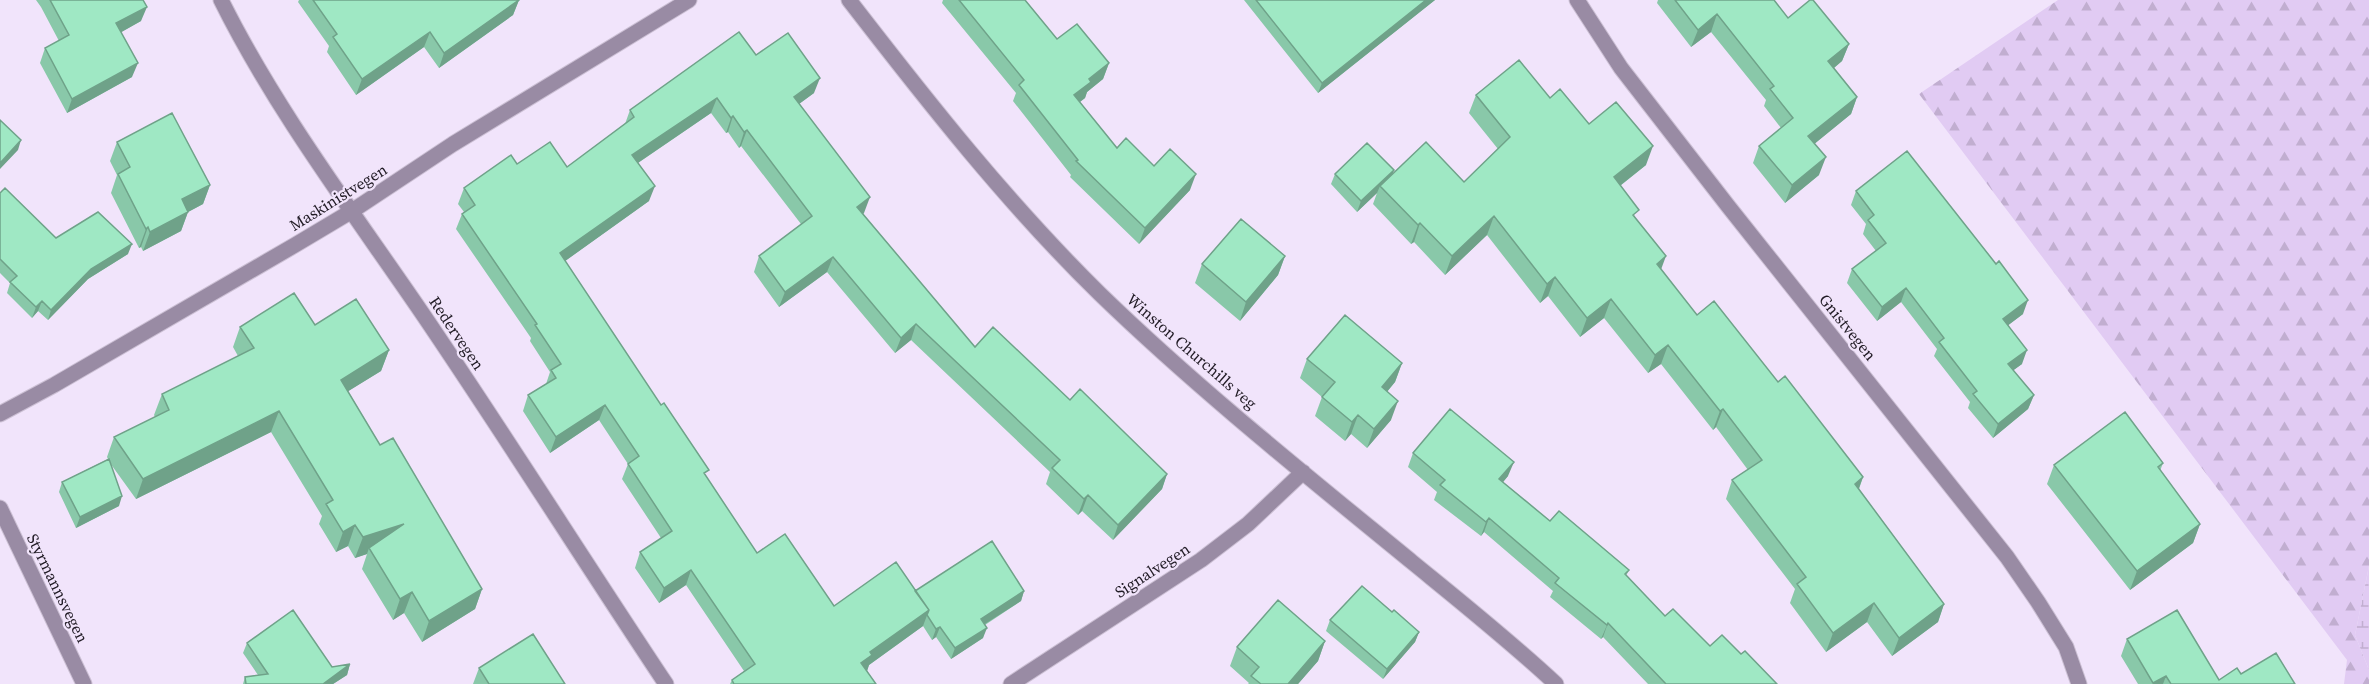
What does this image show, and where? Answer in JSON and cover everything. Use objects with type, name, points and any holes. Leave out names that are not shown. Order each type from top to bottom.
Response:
[{"type":"street","name":"Redervegen","points":[[221,0],[245,46],[352,211],[483,404],[666,684]]},
{"type":"street","name":"Maskinistvegen","points":[[0,414],[64,380],[352,211],[453,144],[689,0]]},
{"type":"street","name":"Winston Churchills veg","points":[[849,0],[993,179],[1099,293],[1303,472],[1511,642],[1556,684]]},
{"type":"street","name":"Gnistvegen","points":[[1577,0],[1621,68],[1720,197],[2007,556],[2066,647],[2079,684]]},
{"type":"street","name":"Signalvegen","points":[[1011,684],[1201,560],[1248,524],[1303,472]]},
{"type":"street","name":"Styrmannsvegen","points":[[0,508],[84,684]]},
{"type":"green space","points":[[2058,0],[2369,0],[2369,566],[2355,635],[2369,670],[2369,684],[2344,684],[2347,660],[1919,94]]},
{"type":"green space","points":[[2369,566],[2369,670],[2355,635]]},
{"type":"building","points":[[50,0],[143,0],[147,7],[116,23],[138,63],[72,99],[45,48],[69,35]]},
{"type":"building","points":[[313,0],[519,0],[444,53],[430,32],[362,79],[333,37],[337,34]]},
{"type":"building","points":[[959,0],[1025,0],[1057,39],[1077,24],[1109,63],[1089,79],[1091,82],[1074,95],[1117,148],[1126,138],[1154,166],[1170,149],[1196,174],[1145,228],[1076,161],[1078,160],[1019,85],[1024,80]]},
{"type":"building","points":[[1256,0],[1426,0],[1322,83]]},
{"type":"building","points":[[1675,0],[1774,0],[1788,18],[1813,0],[1849,44],[1828,61],[1857,97],[1808,136],[1826,157],[1792,185],[1759,146],[1793,118],[1770,89],[1774,86],[1717,14],[1698,30]]},
{"type":"building","points":[[739,32],[756,55],[788,33],[820,78],[794,97],[870,197],[857,207],[975,347],[993,327],[1070,400],[1080,389],[1167,474],[1118,525],[1088,495],[1084,499],[1052,468],[1060,460],[916,324],[901,338],[833,257],[785,292],[759,256],[812,216],[747,130],[744,132],[717,98],[632,155],[655,186],[560,253],[661,405],[664,403],[709,470],[704,473],[757,553],[785,534],[834,606],[896,562],[929,610],[870,652],[872,655],[861,663],[876,684],[734,684],[732,680],[755,664],[691,570],[664,588],[640,552],[672,531],[628,464],[639,456],[605,405],[556,437],[528,395],[556,378],[551,370],[561,364],[535,325],[537,324],[462,214],[475,205],[464,188],[511,155],[517,164],[550,142],[567,167],[634,117],[630,110]]},
{"type":"building","points":[[1519,60],[1550,98],[1560,89],[1589,124],[1616,102],[1653,146],[1614,177],[1639,210],[1633,215],[1666,256],[1657,264],[1697,315],[1714,301],[1778,382],[1785,376],[1863,477],[1855,484],[1944,604],[1899,638],[1874,603],[1833,633],[1797,584],[1806,577],[1732,480],[1762,460],[1723,409],[1720,411],[1668,345],[1655,355],[1611,299],[1587,318],[1555,277],[1547,284],[1494,216],[1452,256],[1380,186],[1426,142],[1464,182],[1510,137],[1476,95]]},
{"type":"building","points":[[172,113],[210,185],[182,199],[188,212],[150,232],[148,227],[146,229],[118,174],[130,167],[117,142]]},
{"type":"building","points":[[0,120],[21,140],[0,163]]},
{"type":"building","points":[[1367,143],[1394,170],[1361,201],[1335,174]]},
{"type":"building","points":[[1907,151],[1996,264],[1999,261],[2028,300],[2003,319],[2027,350],[2008,364],[2034,395],[1998,424],[1973,394],[1977,391],[1939,342],[1944,338],[1906,288],[1882,307],[1852,269],[1886,243],[1868,220],[1874,215],[1856,191]]},
{"type":"building","points":[[5,188],[56,238],[98,212],[132,244],[91,269],[51,310],[42,301],[36,307],[10,282],[17,276],[0,259],[0,193]]},
{"type":"building","points":[[1241,219],[1285,256],[1246,302],[1202,264]]},
{"type":"building","points":[[294,293],[315,325],[356,299],[389,350],[341,380],[380,445],[393,438],[482,589],[429,621],[412,592],[400,599],[369,548],[404,524],[363,537],[355,525],[343,532],[326,504],[333,500],[279,411],[143,479],[114,437],[169,410],[162,394],[254,348],[240,327]]},
{"type":"building","points":[[1345,315],[1402,363],[1382,387],[1398,401],[1374,429],[1358,415],[1352,422],[1322,397],[1335,382],[1307,359]]},
{"type":"building","points":[[1450,409],[1514,462],[1499,479],[1550,521],[1559,511],[1629,570],[1625,574],[1665,616],[1673,609],[1710,646],[1722,635],[1741,654],[1745,651],[1777,684],[1666,684],[1608,623],[1607,625],[1555,583],[1559,578],[1489,518],[1486,522],[1440,485],[1445,480],[1413,453]]},
{"type":"building","points":[[2125,412],[2163,463],[2158,467],[2200,524],[2137,571],[2054,465]]},
{"type":"building","points":[[109,459],[122,496],[80,517],[62,482]]},
{"type":"building","points":[[992,541],[1024,591],[981,619],[987,628],[955,648],[940,627],[936,629],[927,615],[929,610],[915,591]]},
{"type":"building","points":[[1362,586],[1419,632],[1387,669],[1330,620]]},
{"type":"building","points":[[1278,600],[1325,641],[1288,684],[1261,684],[1251,676],[1259,667],[1237,647]]},
{"type":"building","points":[[293,610],[332,667],[350,664],[323,684],[246,684],[245,677],[268,674],[247,643]]},
{"type":"building","points":[[2177,610],[2219,680],[2237,668],[2241,674],[2276,653],[2295,684],[2171,684],[2166,676],[2153,683],[2127,639]]},
{"type":"building","points":[[533,634],[565,684],[489,684],[479,668]]}]
